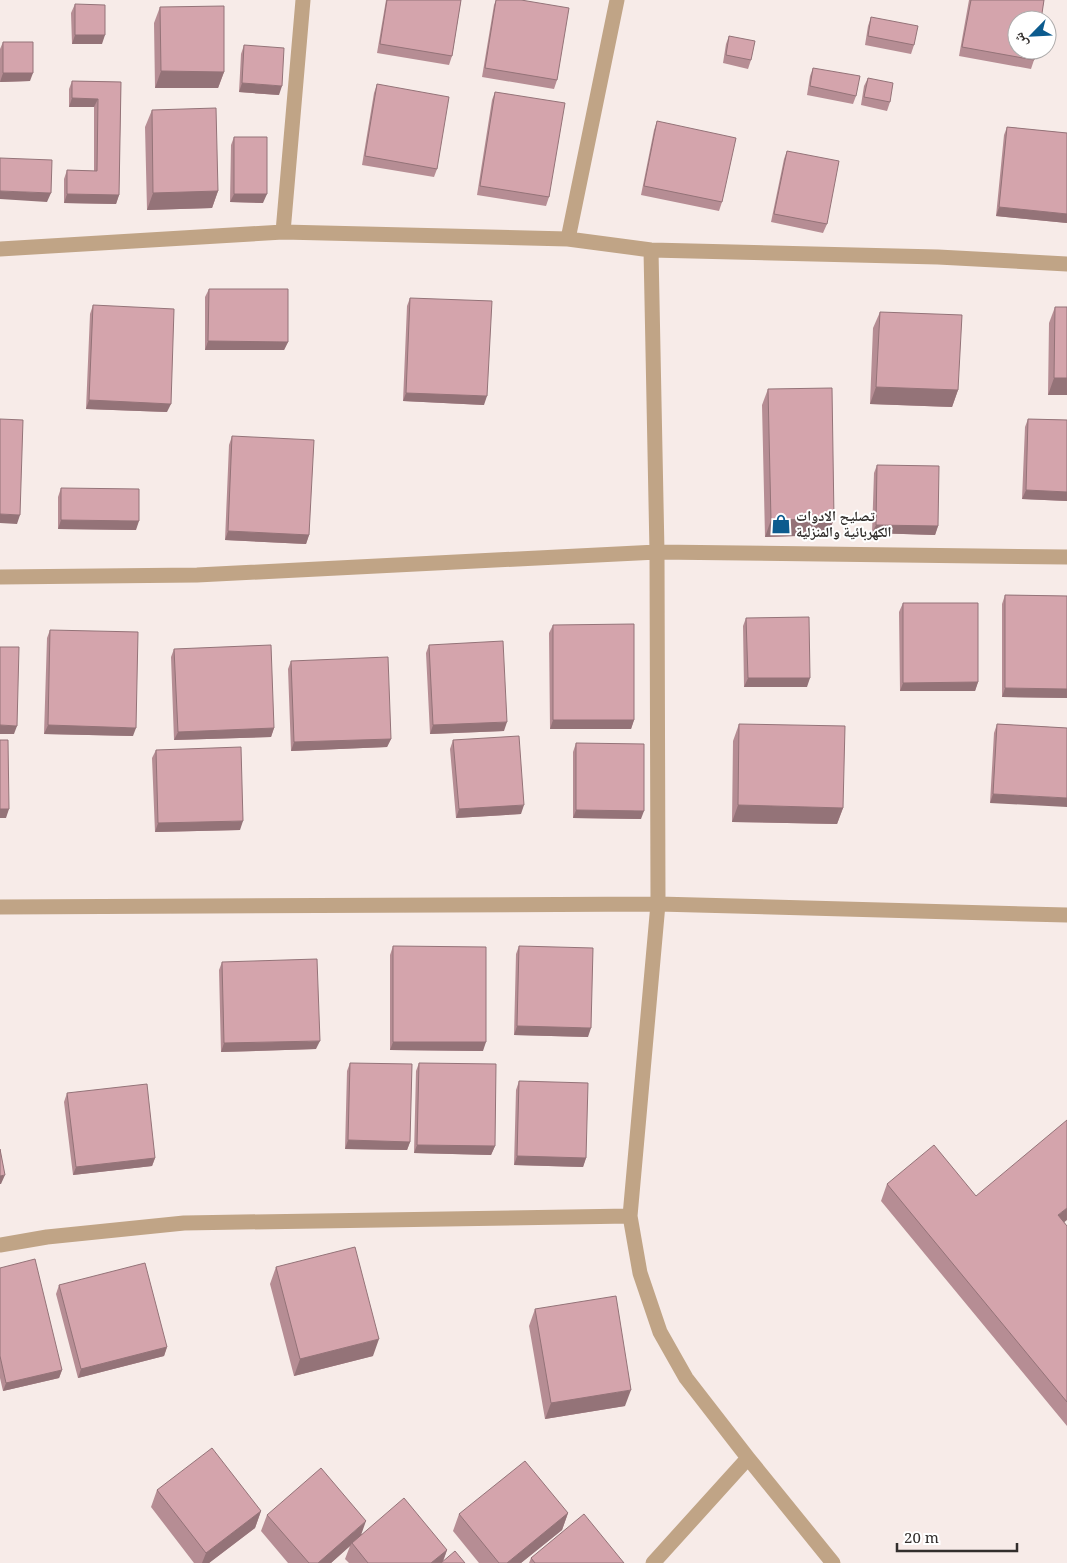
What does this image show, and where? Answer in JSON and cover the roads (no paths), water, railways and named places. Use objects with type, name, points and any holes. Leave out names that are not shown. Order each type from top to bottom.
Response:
[{"type":"street","points":[[283,232],[303,0]]},
{"type":"street","points":[[568,239],[617,0]]},
{"type":"street","points":[[0,249],[283,232],[568,239],[651,250],[938,257],[1067,264]]},
{"type":"street","points":[[651,250],[657,552],[658,904],[630,1216],[640,1273],[660,1332],[686,1378],[833,1563]]},
{"type":"street","points":[[0,576],[197,575],[657,552],[1067,557]]},
{"type":"street","points":[[0,907],[658,904],[1067,915]]},
{"type":"street","points":[[0,1245],[47,1237],[184,1223],[630,1216]]},
{"type":"street","points":[[653,1563],[748,1458]]},
{"type":"place","name":"تصليح الادوات الكهربائية والمنزلية","points":[[781,524]]}]
